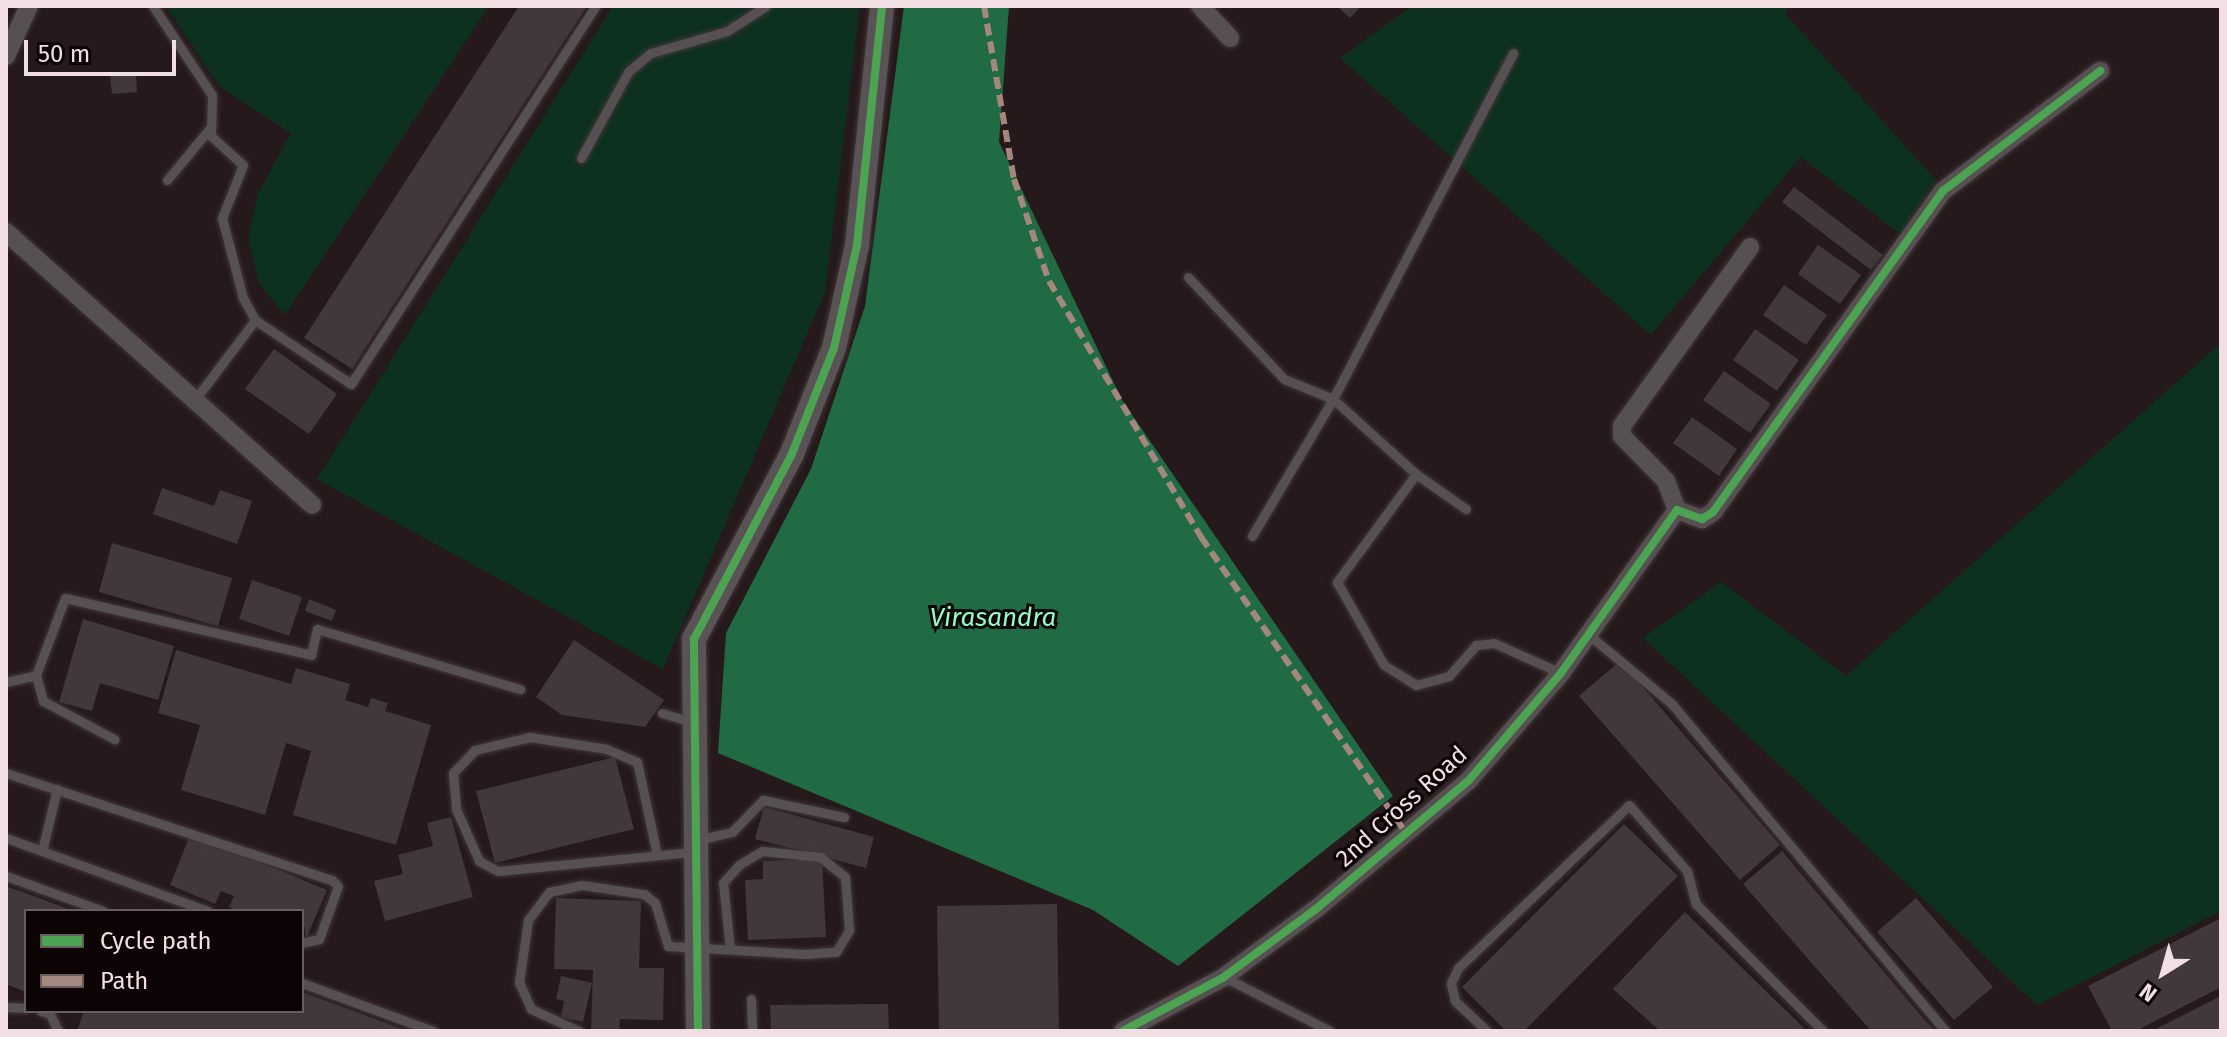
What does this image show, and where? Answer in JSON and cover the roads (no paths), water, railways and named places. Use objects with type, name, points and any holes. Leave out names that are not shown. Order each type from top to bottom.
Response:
[{"type":"street","points":[[6,56],[29,6]]},
{"type":"street","points":[[698,1031],[694,639],[791,456],[834,348],[857,245],[882,6]]},
{"type":"street","points":[[1200,6],[1230,38]]},
{"type":"street","points":[[1750,247],[1622,426],[1622,436],[1666,481],[1677,510],[1702,519],[1713,512],[1943,191],[2100,71]]},
{"type":"street","points":[[6,232],[312,505]]},
{"type":"street","name":"2nd Cross Road","points":[[1123,1031],[1224,977],[1316,909],[1469,780],[1561,673],[1677,510]]},
{"type":"lane","points":[[153,6],[212,95],[210,128],[167,180]]},
{"type":"lane","points":[[210,128],[243,165],[222,218],[243,298],[255,320],[351,384],[596,6]]},
{"type":"lane","points":[[581,158],[628,72],[651,53],[727,31],[766,6]]},
{"type":"lane","points":[[1252,536],[1333,399],[1513,53]]},
{"type":"lane","points":[[1188,277],[1274,371],[1333,399],[1416,474],[1466,509]]},
{"type":"lane","points":[[194,401],[255,320]]},
{"type":"lane","points":[[1416,474],[1337,582],[1384,665],[1416,685],[1449,676],[1476,645],[1494,643],[1561,673]]},
{"type":"lane","points":[[114,739],[43,701],[36,675],[65,598],[311,655],[317,629],[520,689]]},
{"type":"lane","points":[[1589,635],[1672,704],[1945,1031]]},
{"type":"lane","points":[[6,682],[36,675]]},
{"type":"lane","points":[[662,713],[695,723]]},
{"type":"lane","points":[[657,855],[637,762],[607,749],[530,737],[475,750],[453,773],[456,809],[479,861],[498,871],[657,855],[696,846],[732,832],[763,800],[844,817]]},
{"type":"lane","points":[[6,773],[332,880],[338,886],[319,939],[304,943]]},
{"type":"lane","points":[[42,851],[57,789]]},
{"type":"lane","points":[[1487,1031],[1455,1001],[1451,983],[1458,968],[1629,805],[1687,871],[1696,904],[1823,1031]]},
{"type":"lane","points":[[6,838],[202,909]]},
{"type":"lane","points":[[579,1031],[531,1009],[519,982],[528,920],[549,892],[582,885],[644,894],[655,903],[668,946],[730,949],[836,952],[849,930],[845,877],[820,857],[762,851],[739,865],[723,883],[730,949]]},
{"type":"lane","points":[[6,876],[97,909]]},
{"type":"lane","points":[[1224,977],[1330,1031]]},
{"type":"lane","points":[[304,984],[433,1031]]},
{"type":"lane","points":[[751,999],[752,1031]]},
{"type":"lane","points":[[47,1013],[58,1031]]},
{"type":"water","name":"Virasandra","points":[[904,6],[1009,6],[999,142],[1122,400],[1393,796],[1178,966],[1093,910],[718,753],[726,633],[811,469],[865,306]]}]
